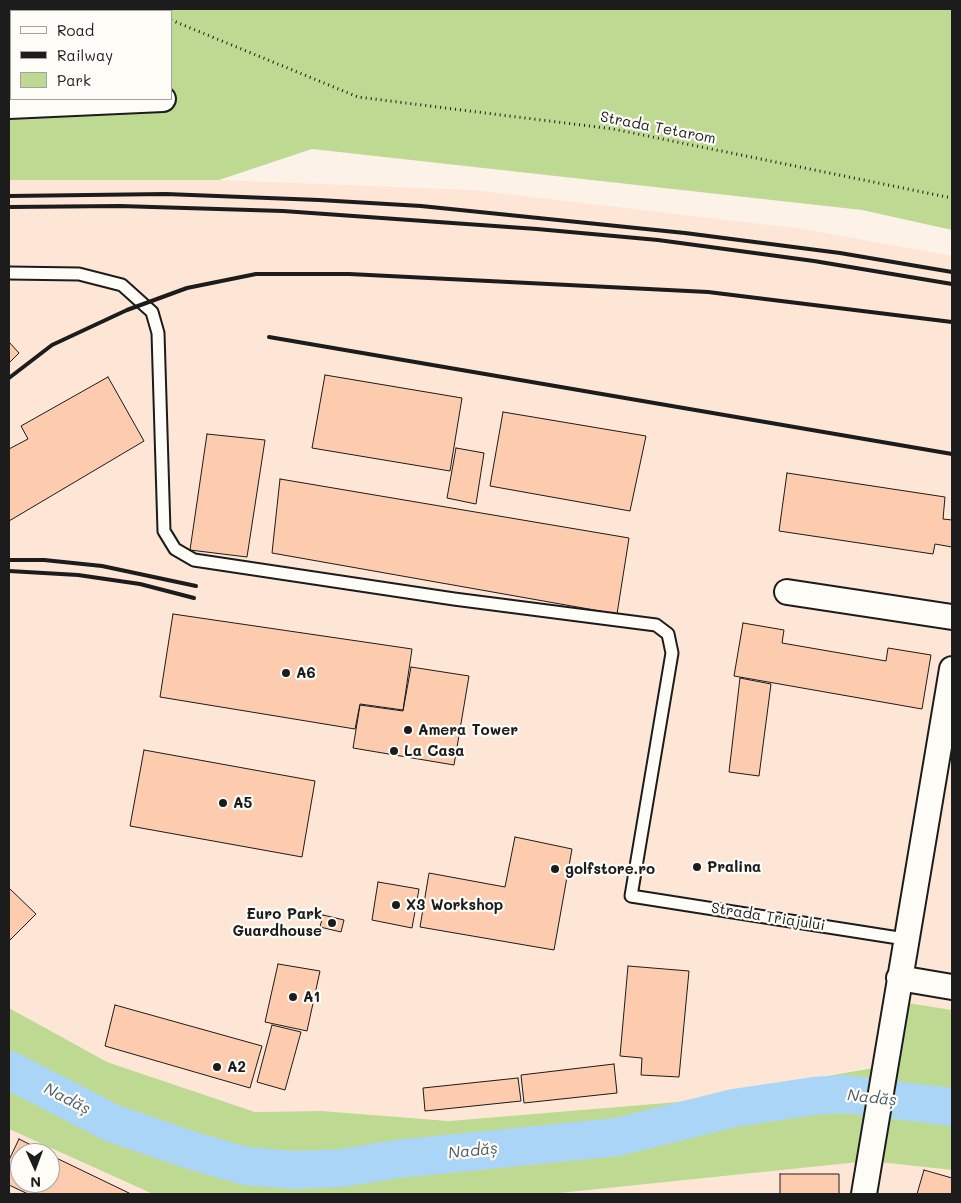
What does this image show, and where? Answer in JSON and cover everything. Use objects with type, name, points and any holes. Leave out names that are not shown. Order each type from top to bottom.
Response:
[{"type":"street","points":[[9,106],[141,100]]},
{"type":"street","points":[[787,592],[952,617]]},
{"type":"street","points":[[864,1194],[905,939],[952,669]]},
{"type":"street","points":[[899,978],[952,986]]},
{"type":"lane","name":"Strada Triajului","points":[[9,273],[79,274],[122,285],[152,312],[158,333],[164,531],[175,549],[194,560],[454,599],[656,625],[668,634],[672,653],[631,896],[905,939]]},
{"type":"path","name":"Strada Tetarom","points":[[172,20],[358,97],[613,130],[952,198]]},
{"type":"shaded area","points":[[9,180],[219,180],[473,190],[803,229],[952,256],[952,1010],[895,1002],[885,1065],[678,1102],[449,1121],[322,1111],[255,1112],[107,1062],[9,1008]]},
{"type":"shaded area","points":[[9,1129],[40,1143],[10,1143],[10,1193],[60,1193],[60,1152],[153,1194],[9,1194]]},
{"type":"shaded area","points":[[869,1161],[952,1170],[952,1194],[550,1194]]},
{"type":"green space","points":[[9,9],[952,9],[952,230],[862,210],[312,149],[219,180],[9,180]]},
{"type":"green space","points":[[895,1001],[952,1010],[952,1170],[869,1161],[550,1194],[153,1194],[60,1152],[60,1143],[40,1143],[9,1129],[9,1008],[107,1062],[255,1112],[322,1111],[449,1121],[678,1102],[884,1066]]},
{"type":"building","points":[[9,342],[19,353],[9,363]]},
{"type":"building","points":[[325,375],[462,398],[450,471],[312,448]]},
{"type":"building","points":[[108,377],[144,441],[9,521],[9,449],[28,439],[21,426]]},
{"type":"building","points":[[503,412],[646,436],[630,511],[490,486]]},
{"type":"building","points":[[207,434],[265,440],[247,557],[190,550]]},
{"type":"building","points":[[456,448],[484,453],[476,504],[447,498]]},
{"type":"building","points":[[787,473],[945,497],[943,519],[952,520],[952,547],[935,544],[933,554],[779,531]]},
{"type":"building","points":[[280,479],[629,538],[617,614],[272,553]]},
{"type":"building","name":"A6","points":[[173,614],[412,649],[403,710],[360,704],[355,729],[160,697]]},
{"type":"building","points":[[743,623],[784,630],[782,643],[886,661],[888,648],[931,655],[922,709],[734,676]]},
{"type":"building","name":"Amera Tower","points":[[411,667],[469,676],[454,765],[353,748],[360,705],[403,711]]},
{"type":"building","points":[[740,678],[771,684],[759,776],[729,772]]},
{"type":"building","name":"A5","points":[[144,750],[315,781],[302,857],[130,826]]},
{"type":"building","points":[[515,837],[572,849],[554,950],[420,927],[429,873],[505,887]]},
{"type":"building","name":"X3 Workshop","points":[[378,882],[419,889],[412,928],[372,920]]},
{"type":"building","points":[[9,888],[36,914],[9,941]]},
{"type":"building","name":"Euro Park Guardhouse","points":[[323,915],[344,920],[341,932],[320,927]]},
{"type":"building","name":"A1","points":[[278,964],[320,971],[307,1031],[265,1022]]},
{"type":"building","points":[[628,966],[689,971],[679,1077],[641,1075],[642,1058],[620,1056]]},
{"type":"building","name":"A2","points":[[115,1005],[262,1046],[250,1088],[105,1046]]},
{"type":"building","points":[[272,1025],[301,1032],[285,1090],[257,1082]]},
{"type":"building","points":[[614,1064],[617,1093],[524,1103],[521,1075]]},
{"type":"building","points":[[518,1078],[521,1101],[425,1111],[423,1088]]},
{"type":"building","points":[[19,1139],[27,1143],[17,1143]]},
{"type":"building","points":[[10,1158],[10,1185],[9,1185]]},
{"type":"building","points":[[60,1160],[131,1194],[26,1193],[60,1193]]},
{"type":"building","points":[[924,1170],[952,1178],[952,1194],[917,1194]]},
{"type":"building","points":[[780,1174],[839,1174],[839,1194],[780,1194]]},
{"type":"waterway","name":"Nadăș","points":[[9,1070],[112,1123],[187,1149],[245,1166],[294,1170],[342,1168],[397,1159],[617,1137],[734,1108],[814,1096],[845,1094],[952,1107]]},
{"type":"railway","points":[[9,196],[166,194],[421,206],[685,233],[840,253],[952,272]]},
{"type":"railway","points":[[9,207],[120,206],[283,211],[537,229],[658,240],[814,261],[952,284]]},
{"type":"railway","points":[[9,378],[52,345],[127,310],[187,288],[256,274],[349,274],[708,292],[952,322]]},
{"type":"railway","points":[[269,337],[952,454]]},
{"type":"railway","points":[[9,560],[44,560],[102,566],[196,586]]},
{"type":"railway","points":[[9,571],[78,575],[140,584],[194,598]]},
{"type":"place","name":"A6","points":[[286,673]]},
{"type":"place","name":"Amera Tower","points":[[408,730]]},
{"type":"place","name":"La Casa","points":[[394,751]]},
{"type":"place","name":"A5","points":[[223,803]]},
{"type":"place","name":"Pralina","points":[[697,867]]},
{"type":"place","name":"golfstore.ro","points":[[555,869]]},
{"type":"place","name":"X3 Workshop","points":[[396,905]]},
{"type":"place","name":"Euro Park Guardhouse","points":[[332,923]]},
{"type":"place","name":"A1","points":[[293,997]]},
{"type":"place","name":"A2","points":[[217,1067]]}]
